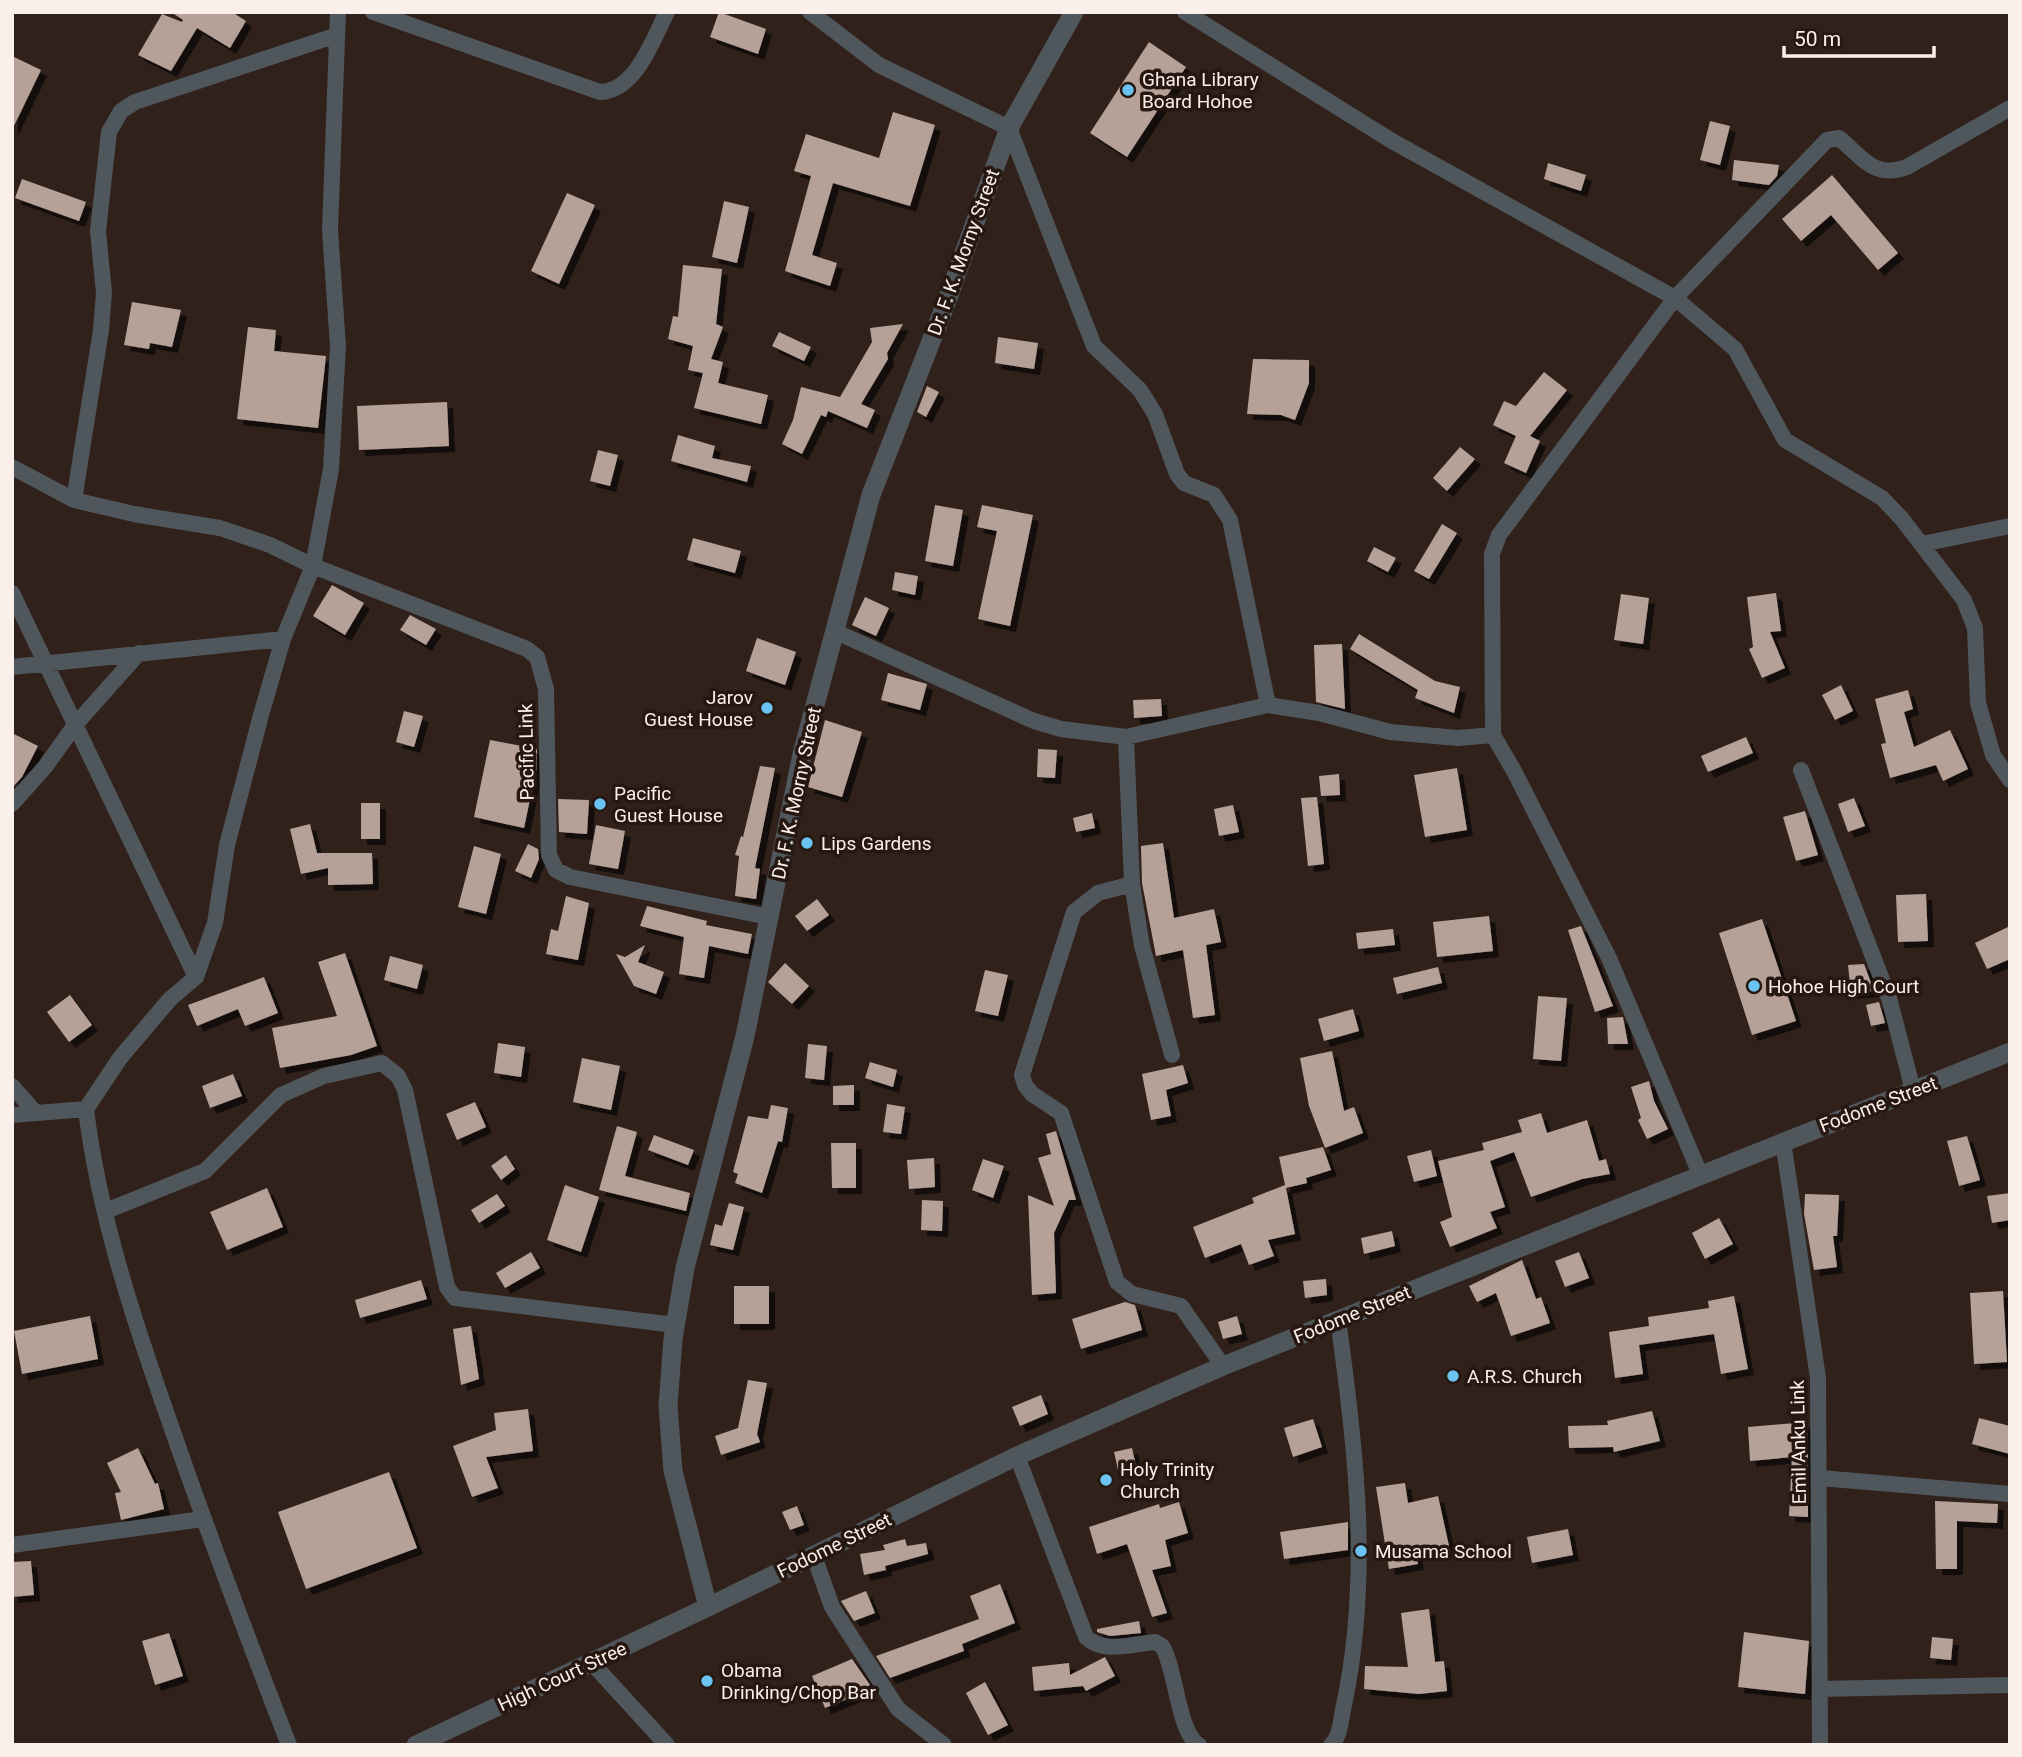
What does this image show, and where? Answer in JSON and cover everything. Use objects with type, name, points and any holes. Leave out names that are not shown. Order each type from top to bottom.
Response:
[{"type":"street","points":[[289,1745],[203,1519],[139,1336],[106,1211],[86,1109],[120,1058],[170,999],[196,976],[215,923],[227,845],[283,639],[313,566],[331,469],[338,346],[330,230],[338,12]]},
{"type":"street","points":[[373,12],[600,92],[615,89],[636,71],[667,12]]},
{"type":"street","points":[[810,12],[880,65],[956,105],[1009,128],[1094,346],[1140,390],[1155,414],[1177,474],[1184,483],[1214,495],[1230,520],[1268,705]]},
{"type":"street","name":"Dr. F. K. Morny Street","points":[[708,1607],[673,1471],[668,1406],[675,1325],[685,1268],[745,1036],[802,754],[871,495],[948,298],[1009,128],[1074,12]]},
{"type":"street","points":[[1185,12],[1392,141],[1675,298],[1735,349],[1785,440],[1882,498],[1922,544],[1964,600],[1975,628],[1978,703],[1993,755],[2010,780]]},
{"type":"street","points":[[74,500],[101,330],[104,293],[98,231],[109,132],[121,111],[135,102],[337,35]]},
{"type":"street","points":[[1700,1174],[1609,958],[1493,734],[1492,554],[1499,536],[1675,298],[1828,140],[1839,138],[1880,173],[1891,173],[1907,167],[2010,108]]},
{"type":"street","points":[[12,467],[74,500],[134,514],[220,528],[270,545],[313,566]]},
{"type":"street","points":[[1922,544],[2010,526]]},
{"type":"street","name":"Pacific Link","points":[[313,566],[527,649],[537,657],[546,689],[549,855],[556,870],[570,877],[769,917]]},
{"type":"street","points":[[12,593],[196,976]]},
{"type":"street","points":[[834,631],[1034,721],[1061,729],[1126,737],[1268,705],[1319,713],[1390,732],[1458,738],[1493,734]]},
{"type":"street","points":[[12,667],[283,639]]},
{"type":"street","points":[[12,804],[45,768],[75,725],[139,653]]},
{"type":"street","points":[[1126,737],[1132,884],[1142,946],[1172,1055]]},
{"type":"street","points":[[1801,770],[1889,998],[1913,1090]]},
{"type":"street","points":[[1132,884],[1098,893],[1074,912],[1022,1075],[1024,1085],[1032,1094],[1061,1113],[1117,1282],[1132,1294],[1181,1306],[1223,1366]]},
{"type":"street","name":"Fodome Street","points":[[708,1607],[1017,1456],[1223,1366],[2010,1052]]},
{"type":"street","points":[[106,1211],[205,1171],[281,1095],[324,1076],[382,1063],[398,1076],[405,1090],[447,1287],[455,1298],[675,1325]]},
{"type":"street","points":[[12,1086],[35,1112]]},
{"type":"street","points":[[12,1115],[86,1109]]},
{"type":"street","name":"Emil Anku Link","points":[[1783,1141],[1818,1378],[1820,1745]]},
{"type":"street","points":[[1331,1745],[1338,1731],[1353,1663],[1359,1528],[1355,1439],[1338,1320]]},
{"type":"street","points":[[1017,1456],[1086,1637],[1094,1645],[1104,1647],[1155,1643],[1162,1646],[1167,1653],[1187,1729],[1194,1742],[1199,1745]]},
{"type":"street","points":[[1820,1478],[2010,1494]]},
{"type":"street","points":[[12,1545],[203,1519]]},
{"type":"street","points":[[814,1556],[832,1607],[898,1709],[944,1745]]},
{"type":"street","name":"High Court Stree","points":[[416,1745],[708,1607]]},
{"type":"street","points":[[591,1662],[667,1745]]},
{"type":"street","points":[[1820,1689],[2010,1685]]},
{"type":"building","points":[[171,12],[232,12],[246,21],[230,48],[197,28],[171,71],[138,55],[162,14],[182,22],[183,20]]},
{"type":"building","points":[[719,12],[766,29],[758,54],[710,37]]},
{"type":"building","points":[[1149,42],[1186,67],[1127,157],[1090,133]]},
{"type":"building","points":[[12,56],[41,70],[12,130]]},
{"type":"building","points":[[893,112],[935,125],[910,206],[833,183],[812,255],[837,263],[830,286],[785,271],[811,176],[794,171],[806,134],[879,158]]},
{"type":"building","points":[[1710,121],[1730,126],[1720,165],[1700,160]]},
{"type":"building","points":[[1734,160],[1779,165],[1777,176],[1769,185],[1732,180]]},
{"type":"building","points":[[1548,163],[1586,175],[1581,191],[1544,179]]},
{"type":"building","points":[[1832,175],[1898,253],[1878,270],[1831,215],[1801,241],[1782,219]]},
{"type":"building","points":[[22,179],[86,202],[79,221],[15,198]]},
{"type":"building","points":[[567,193],[595,205],[559,284],[531,271]]},
{"type":"building","points":[[724,201],[749,207],[737,263],[712,257]]},
{"type":"building","points":[[683,265],[722,269],[716,324],[723,327],[711,359],[723,362],[718,383],[768,395],[761,424],[694,408],[703,373],[688,370],[693,346],[668,339],[673,316],[678,317]]},
{"type":"building","points":[[132,302],[181,310],[172,347],[150,343],[149,349],[124,345]]},
{"type":"building","points":[[903,324],[887,353],[888,359],[861,404],[875,410],[867,428],[828,411],[826,417],[821,415],[802,454],[782,444],[793,420],[801,387],[840,397],[872,342],[870,328]]},
{"type":"building","points":[[248,327],[276,330],[274,351],[326,356],[318,428],[237,419]]},
{"type":"building","points":[[779,332],[811,347],[804,361],[772,346]]},
{"type":"building","points":[[998,337],[1038,343],[1034,369],[995,363]]},
{"type":"building","points":[[1253,359],[1309,360],[1309,383],[1295,420],[1281,415],[1247,414]]},
{"type":"building","points":[[1544,372],[1567,390],[1530,436],[1540,441],[1526,473],[1504,463],[1516,436],[1493,425],[1504,401],[1516,406]]},
{"type":"building","points":[[927,386],[939,392],[926,417],[917,412]]},
{"type":"building","points":[[447,402],[449,446],[359,450],[357,406]]},
{"type":"building","points":[[678,435],[715,446],[712,458],[751,466],[747,482],[671,461]]},
{"type":"building","points":[[1460,447],[1475,459],[1447,491],[1433,478]]},
{"type":"building","points":[[598,450],[618,455],[610,486],[590,481]]},
{"type":"building","points":[[935,505],[963,510],[953,566],[925,561]]},
{"type":"building","points":[[982,505],[1033,515],[1010,626],[978,619],[997,531],[977,527]]},
{"type":"building","points":[[1442,524],[1457,533],[1429,579],[1414,571]]},
{"type":"building","points":[[693,538],[741,551],[735,573],[687,560]]},
{"type":"building","points":[[1374,547],[1396,558],[1388,572],[1367,561]]},
{"type":"building","points":[[895,572],[918,576],[915,595],[892,590]]},
{"type":"building","points":[[332,585],[364,603],[345,635],[313,616]]},
{"type":"building","points":[[1776,593],[1781,631],[1770,632],[1785,668],[1762,678],[1749,649],[1753,647],[1747,597]]},
{"type":"building","points":[[1621,594],[1649,598],[1643,644],[1614,640]]},
{"type":"building","points":[[865,597],[889,608],[876,636],[852,625]]},
{"type":"building","points":[[410,615],[436,629],[426,645],[400,630]]},
{"type":"building","points":[[1359,634],[1435,681],[1460,687],[1454,713],[1415,698],[1418,690],[1350,649]]},
{"type":"building","points":[[757,638],[796,652],[785,685],[746,671]]},
{"type":"building","points":[[1342,644],[1345,709],[1316,702],[1314,645]]},
{"type":"building","points":[[888,673],[927,684],[920,710],[881,700]]},
{"type":"building","points":[[1841,685],[1853,711],[1835,720],[1822,695]]},
{"type":"building","points":[[1908,690],[1913,709],[1904,712],[1914,747],[1950,730],[1968,769],[1943,781],[1936,765],[1890,778],[1881,744],[1886,743],[1875,699]]},
{"type":"building","points":[[1161,699],[1162,716],[1134,718],[1133,700]]},
{"type":"building","points":[[404,711],[423,716],[414,747],[396,742]]},
{"type":"building","points":[[825,720],[862,732],[842,797],[808,787]]},
{"type":"building","points":[[12,733],[38,746],[22,777],[12,788]]},
{"type":"building","points":[[1746,737],[1753,753],[1708,772],[1701,756]]},
{"type":"building","points":[[490,740],[537,749],[537,766],[524,828],[474,817]]},
{"type":"building","points":[[1038,749],[1057,750],[1055,778],[1037,777]]},
{"type":"building","points":[[760,766],[775,768],[755,868],[760,869],[756,899],[735,896],[739,856],[735,855],[741,836],[743,837]]},
{"type":"building","points":[[1457,768],[1467,830],[1425,837],[1414,775]]},
{"type":"building","points":[[1339,774],[1340,795],[1321,796],[1319,776]]},
{"type":"building","points":[[1317,797],[1324,864],[1308,866],[1301,798]]},
{"type":"building","points":[[1854,798],[1865,826],[1848,832],[1838,804]]},
{"type":"building","points":[[558,799],[589,800],[587,834],[559,832]]},
{"type":"building","points":[[361,803],[380,803],[380,839],[361,839]]},
{"type":"building","points":[[1233,805],[1239,832],[1219,836],[1214,809]]},
{"type":"building","points":[[1805,811],[1818,855],[1796,861],[1783,817]]},
{"type":"building","points":[[1092,813],[1095,828],[1076,832],[1073,818]]},
{"type":"building","points":[[310,824],[317,853],[372,853],[373,884],[328,885],[328,868],[301,874],[290,829]]},
{"type":"building","points":[[596,825],[625,831],[618,869],[589,864]]},
{"type":"building","points":[[1163,843],[1174,918],[1214,909],[1221,942],[1206,945],[1215,1015],[1193,1018],[1183,950],[1156,956],[1142,883],[1141,846]]},
{"type":"building","points":[[528,844],[538,849],[539,859],[531,878],[515,871]]},
{"type":"building","points":[[474,846],[501,854],[486,914],[458,907]]},
{"type":"building","points":[[1926,894],[1928,941],[1898,942],[1896,895]]},
{"type":"building","points":[[566,896],[589,903],[578,960],[546,954],[551,929],[558,931]]},
{"type":"building","points":[[817,899],[829,915],[807,931],[795,916]]},
{"type":"building","points":[[647,906],[707,921],[706,925],[752,934],[748,954],[709,946],[704,978],[679,974],[684,937],[640,926]]},
{"type":"building","points":[[1489,916],[1493,951],[1437,957],[1433,922]]},
{"type":"building","points":[[1762,919],[1796,1021],[1752,1035],[1719,933]]},
{"type":"building","points":[[1581,926],[1613,1006],[1595,1012],[1568,930]]},
{"type":"building","points":[[2010,926],[2010,959],[1987,969],[1975,943]]},
{"type":"building","points":[[1393,929],[1395,945],[1358,949],[1356,933]]},
{"type":"building","points":[[645,945],[638,962],[664,972],[656,994],[634,986],[616,954],[625,957]]},
{"type":"building","points":[[345,953],[377,1046],[351,1055],[280,1068],[272,1028],[337,1016],[318,962]]},
{"type":"building","points":[[390,956],[423,965],[417,989],[384,980]]},
{"type":"building","points":[[785,963],[809,986],[792,1004],[768,982]]},
{"type":"building","points":[[1864,964],[1874,991],[1851,993],[1848,965]]},
{"type":"building","points":[[1438,967],[1442,983],[1397,994],[1393,978]]},
{"type":"building","points":[[985,970],[1008,975],[998,1016],[975,1011]]},
{"type":"building","points":[[264,977],[278,1013],[245,1026],[238,1009],[197,1026],[188,1005]]},
{"type":"building","points":[[70,995],[92,1025],[69,1042],[47,1012]]},
{"type":"building","points":[[1538,996],[1567,998],[1561,1061],[1533,1059]]},
{"type":"building","points":[[1879,1002],[1885,1023],[1871,1026],[1866,1005]]},
{"type":"building","points":[[1353,1009],[1359,1031],[1324,1041],[1318,1019]]},
{"type":"building","points":[[1623,1017],[1628,1044],[1608,1044],[1607,1018]]},
{"type":"building","points":[[498,1043],[525,1047],[521,1077],[494,1073]]},
{"type":"building","points":[[808,1044],[827,1046],[824,1080],[805,1078]]},
{"type":"building","points":[[1332,1051],[1344,1111],[1354,1107],[1363,1133],[1325,1148],[1309,1106],[1300,1058]]},
{"type":"building","points":[[582,1058],[620,1066],[611,1110],[573,1102]]},
{"type":"building","points":[[870,1062],[897,1070],[893,1087],[865,1078]]},
{"type":"building","points":[[1183,1065],[1188,1083],[1166,1090],[1171,1116],[1151,1120],[1142,1074]]},
{"type":"building","points":[[233,1074],[242,1096],[210,1108],[202,1086]]},
{"type":"building","points":[[1649,1081],[1654,1101],[1668,1129],[1647,1139],[1638,1120],[1641,1118],[1631,1087]]},
{"type":"building","points":[[854,1085],[854,1105],[833,1105],[833,1086]]},
{"type":"building","points":[[475,1102],[486,1127],[457,1140],[446,1114]]},
{"type":"building","points":[[887,1104],[905,1107],[901,1134],[883,1132]]},
{"type":"building","points":[[771,1105],[788,1108],[782,1142],[778,1141],[762,1193],[735,1183],[738,1174],[733,1172],[748,1116],[768,1119]]},
{"type":"building","points":[[1541,1113],[1547,1133],[1587,1120],[1599,1161],[1606,1159],[1610,1174],[1582,1179],[1531,1197],[1514,1152],[1490,1161],[1505,1207],[1490,1212],[1497,1228],[1450,1247],[1440,1222],[1452,1217],[1438,1161],[1484,1150],[1482,1143],[1522,1132],[1518,1120]]},
{"type":"building","points":[[617,1126],[637,1132],[625,1176],[690,1193],[686,1211],[599,1190]]},
{"type":"building","points":[[1056,1131],[1076,1200],[1069,1200],[1054,1233],[1056,1293],[1032,1295],[1028,1195],[1054,1206],[1038,1158],[1051,1154],[1046,1134]]},
{"type":"building","points":[[654,1135],[694,1150],[688,1165],[648,1150]]},
{"type":"building","points":[[1967,1136],[1980,1180],[1959,1186],[1947,1141]]},
{"type":"building","points":[[831,1143],[856,1143],[856,1188],[832,1188]]},
{"type":"building","points":[[1323,1147],[1331,1170],[1306,1178],[1307,1183],[1286,1188],[1295,1234],[1268,1240],[1274,1256],[1249,1265],[1241,1244],[1205,1258],[1193,1227],[1254,1203],[1252,1198],[1285,1185],[1279,1157]]},
{"type":"building","points":[[1431,1150],[1437,1176],[1414,1182],[1407,1156]]},
{"type":"building","points":[[506,1155],[515,1169],[501,1180],[491,1166]]},
{"type":"building","points":[[934,1158],[935,1187],[909,1189],[907,1160]]},
{"type":"building","points":[[983,1159],[1004,1166],[993,1198],[972,1190]]},
{"type":"building","points":[[565,1185],[599,1197],[581,1252],[547,1240]]},
{"type":"building","points":[[267,1188],[283,1227],[227,1250],[210,1212]]},
{"type":"building","points":[[2010,1193],[2010,1220],[1992,1223],[1987,1196]]},
{"type":"building","points":[[497,1194],[505,1206],[479,1223],[471,1210]]},
{"type":"building","points":[[1805,1194],[1839,1195],[1837,1236],[1833,1236],[1837,1267],[1814,1270],[1804,1214]]},
{"type":"building","points":[[922,1200],[943,1201],[942,1231],[921,1230]]},
{"type":"building","points":[[729,1203],[744,1207],[733,1250],[710,1245],[715,1224],[722,1226]]},
{"type":"building","points":[[1719,1218],[1733,1244],[1705,1259],[1692,1233]]},
{"type":"building","points":[[1392,1231],[1395,1246],[1364,1254],[1361,1238]]},
{"type":"building","points":[[531,1252],[540,1268],[505,1288],[496,1273]]},
{"type":"building","points":[[1579,1252],[1589,1278],[1565,1287],[1555,1261]]},
{"type":"building","points":[[1522,1260],[1536,1299],[1541,1297],[1550,1323],[1511,1336],[1496,1293],[1477,1302],[1469,1286]]},
{"type":"building","points":[[1326,1279],[1327,1295],[1305,1298],[1303,1281]]},
{"type":"building","points":[[421,1280],[427,1299],[360,1318],[355,1300]]},
{"type":"building","points":[[734,1286],[769,1286],[769,1324],[734,1324]]},
{"type":"building","points":[[2003,1291],[2007,1362],[1974,1364],[1970,1293]]},
{"type":"building","points":[[1734,1296],[1748,1369],[1721,1374],[1714,1334],[1639,1345],[1643,1374],[1615,1378],[1609,1332],[1649,1326],[1648,1317],[1709,1308],[1708,1301]]},
{"type":"building","points":[[1125,1302],[1135,1305],[1142,1330],[1081,1349],[1072,1319]]},
{"type":"building","points":[[90,1316],[98,1359],[22,1374],[14,1331]]},
{"type":"building","points":[[1237,1316],[1242,1334],[1223,1339],[1218,1322]]},
{"type":"building","points":[[471,1326],[479,1379],[461,1385],[453,1329]]},
{"type":"building","points":[[748,1380],[767,1383],[757,1434],[760,1442],[721,1455],[715,1436],[738,1428]]},
{"type":"building","points":[[1041,1395],[1048,1414],[1020,1426],[1012,1407]]},
{"type":"building","points":[[528,1409],[533,1451],[486,1457],[498,1488],[472,1497],[453,1446],[496,1430],[494,1413]]},
{"type":"building","points":[[1652,1411],[1660,1441],[1614,1452],[1613,1447],[1569,1448],[1568,1426],[1608,1425],[1607,1421]]},
{"type":"building","points":[[1979,1418],[2010,1426],[2010,1454],[1972,1444]]},
{"type":"building","points":[[1313,1419],[1322,1447],[1293,1457],[1284,1428]]},
{"type":"building","points":[[1808,1422],[1808,1517],[1789,1516],[1792,1457],[1750,1461],[1748,1427]]},
{"type":"building","points":[[138,1448],[155,1484],[158,1483],[164,1509],[121,1520],[115,1493],[121,1492],[107,1463]]},
{"type":"building","points":[[1132,1448],[1136,1466],[1118,1470],[1114,1452]]},
{"type":"building","points":[[389,1472],[417,1548],[306,1589],[278,1512]]},
{"type":"building","points":[[1405,1483],[1408,1503],[1438,1496],[1449,1546],[1416,1554],[1418,1564],[1389,1569],[1376,1487]]},
{"type":"building","points":[[1935,1501],[1998,1504],[1997,1523],[1957,1521],[1957,1569],[1936,1569]]},
{"type":"building","points":[[1179,1502],[1188,1533],[1165,1540],[1171,1566],[1152,1570],[1167,1613],[1152,1617],[1127,1544],[1097,1554],[1089,1527],[1159,1504],[1160,1508]]},
{"type":"building","points":[[797,1506],[804,1525],[790,1530],[782,1512]]},
{"type":"building","points":[[1348,1522],[1348,1550],[1284,1559],[1280,1532]]},
{"type":"building","points":[[1568,1529],[1573,1555],[1532,1563],[1527,1537]]},
{"type":"building","points":[[905,1539],[907,1546],[926,1543],[928,1554],[885,1566],[886,1570],[864,1575],[860,1554],[885,1550],[883,1545]]},
{"type":"building","points":[[31,1561],[34,1595],[12,1597],[12,1562]]},
{"type":"building","points":[[1000,1584],[1015,1623],[962,1644],[964,1651],[890,1678],[876,1656],[979,1619],[970,1596]]},
{"type":"building","points":[[866,1591],[875,1613],[854,1621],[841,1601]]},
{"type":"building","points":[[1429,1609],[1435,1662],[1444,1661],[1447,1691],[1419,1694],[1364,1689],[1365,1666],[1408,1667],[1401,1613]]},
{"type":"building","points":[[1139,1621],[1141,1633],[1110,1636],[1097,1632],[1097,1629]]},
{"type":"building","points":[[1744,1632],[1809,1641],[1805,1694],[1738,1687]]},
{"type":"building","points":[[169,1633],[183,1676],[155,1685],[142,1641]]},
{"type":"building","points":[[1932,1637],[1953,1639],[1951,1660],[1930,1658]]},
{"type":"building","points":[[1105,1657],[1115,1676],[1086,1691],[1083,1686],[1034,1691],[1032,1667],[1069,1663],[1070,1675]]},
{"type":"building","points":[[852,1659],[870,1685],[864,1688],[865,1692],[825,1708],[812,1676]]},
{"type":"building","points":[[985,1682],[1008,1725],[988,1735],[966,1693]]},
{"type":"place","name":"Ghana Library Board Hohoe","points":[[1128,90]]},
{"type":"place","name":"Jarov Guest House","points":[[767,708]]},
{"type":"place","name":"Pacific Guest House","points":[[600,804]]},
{"type":"place","name":"Lips Gardens","points":[[807,843]]},
{"type":"place","name":"Hohoe High Court","points":[[1754,986]]},
{"type":"place","name":"A.R.S. Church","points":[[1453,1376]]},
{"type":"place","name":"Holy Trinity Church","points":[[1106,1480]]},
{"type":"place","name":"Musama School","points":[[1361,1551]]},
{"type":"place","name":"Obama Drinking/Chop Bar","points":[[707,1681]]}]
